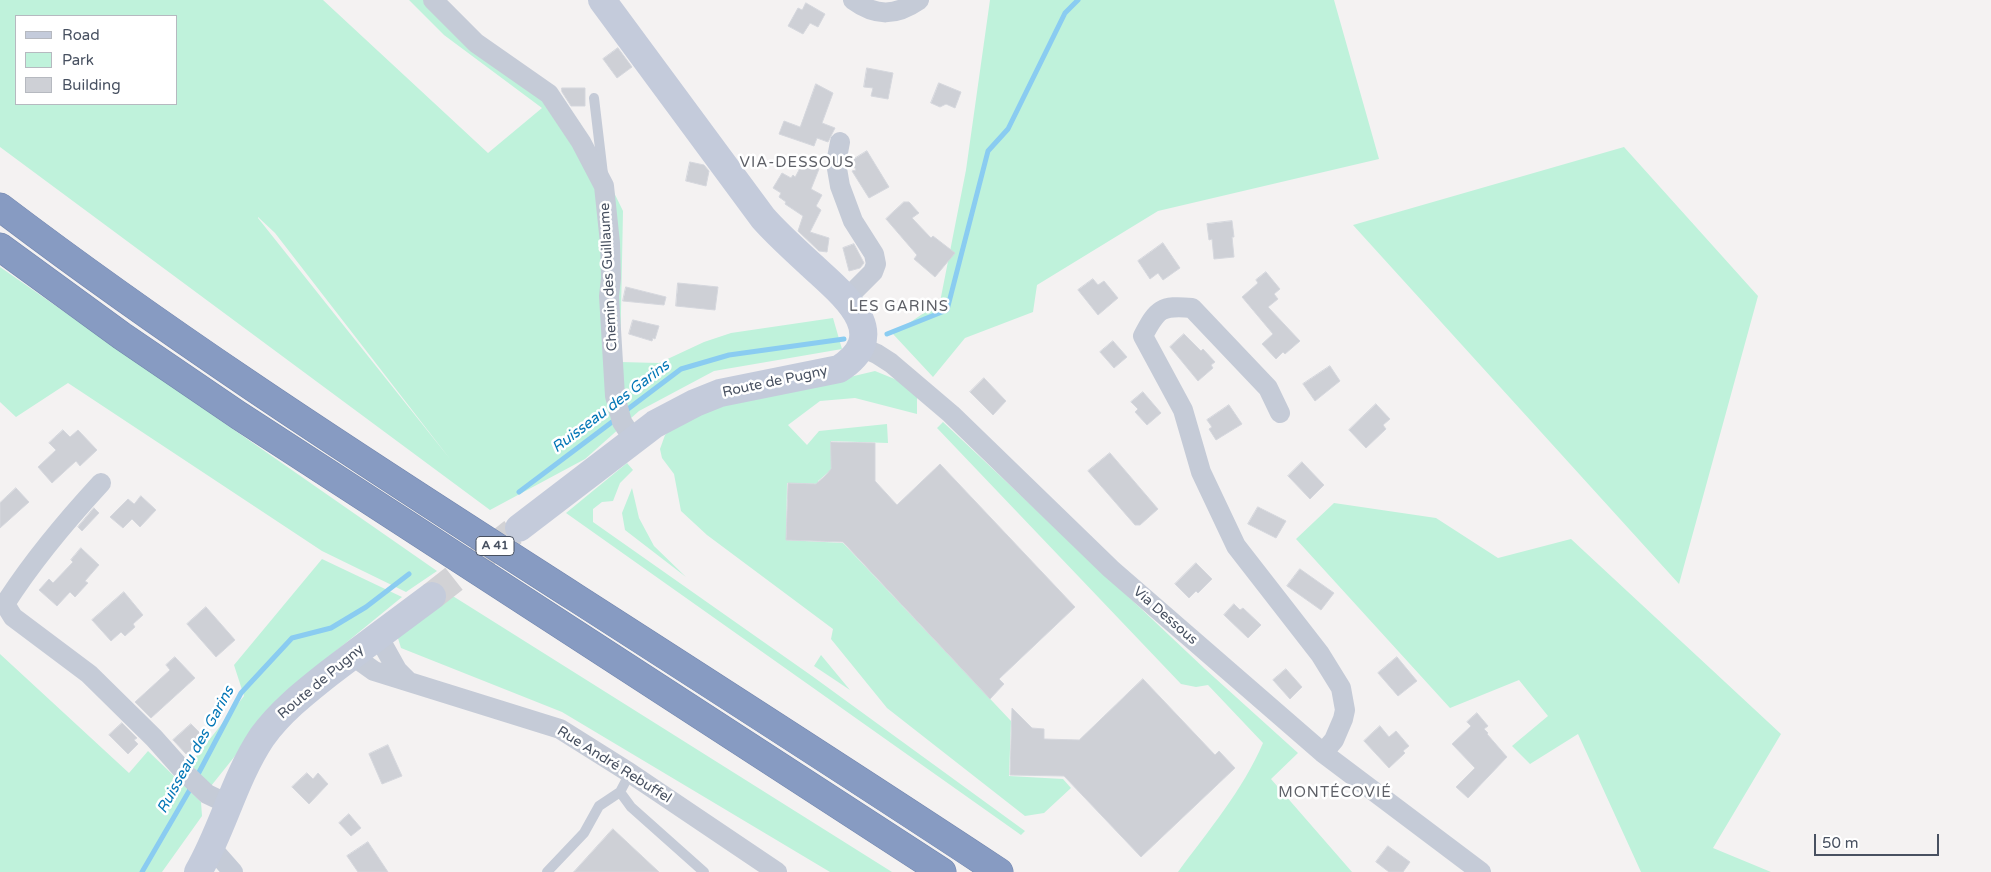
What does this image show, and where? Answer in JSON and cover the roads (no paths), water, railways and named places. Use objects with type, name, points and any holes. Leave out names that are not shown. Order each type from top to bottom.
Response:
[{"type":"highway","name":"A 41","points":[[0,207],[133,304],[355,456],[999,872]]},
{"type":"highway","name":"A 41","points":[[0,247],[122,336],[246,420],[942,872]]},
{"type":"street","name":"Chemin des Guillaume","points":[[433,0],[476,43],[548,94],[582,142],[604,186],[610,243],[611,278],[609,296],[614,396],[624,422]]},
{"type":"street","points":[[602,0],[763,218],[781,238],[847,298],[856,310],[864,331],[864,341],[861,347]]},
{"type":"street","points":[[853,0],[864,8],[886,13],[906,9],[919,0]]},
{"type":"street","points":[[840,142],[836,163],[840,186],[853,221],[874,254],[876,264],[873,272],[847,298]]},
{"type":"street","points":[[1280,413],[1268,388],[1192,308],[1169,306],[1153,317],[1143,336],[1183,410],[1201,472],[1236,546],[1320,654],[1341,688],[1345,710],[1334,740],[1323,754]]},
{"type":"street","name":"Route de Pugny","points":[[519,528],[624,422],[655,424],[695,403],[720,393],[839,369],[850,362],[861,347]]},
{"type":"street","name":"Via Dessous","points":[[861,347],[884,358],[951,414],[1110,570],[1323,754],[1480,872]]},
{"type":"street","points":[[101,483],[63,524],[22,576],[5,604],[13,617],[89,674],[154,738],[187,775],[218,799]]},
{"type":"street","name":"Route de Pugny","points":[[198,872],[211,847],[218,799],[279,715],[354,654],[432,596]]},
{"type":"street","points":[[378,636],[397,670],[408,681]]},
{"type":"street","name":"Rue André Rebuffel","points":[[354,654],[374,671],[560,729],[630,773],[777,872]]},
{"type":"street","points":[[211,847],[233,872]]},
{"type":"lane","points":[[594,98],[604,186]]},
{"type":"lane","points":[[547,872],[584,833],[599,806],[620,792],[630,773]]},
{"type":"lane","points":[[620,792],[631,806],[704,872]]},
{"type":"waterway","name":"Ruisseau des Garins","points":[[887,334],[947,310],[988,151],[1008,129],[1065,13],[1078,0]]},
{"type":"waterway","name":"Ruisseau des Garins","points":[[624,412],[681,369],[729,355],[844,339]]},
{"type":"waterway","name":"Ruisseau des Garins","points":[[519,492],[616,419]]},
{"type":"waterway","name":"Ruisseau des Garins","points":[[196,778],[241,693],[292,638],[331,628],[366,607],[409,574]]},
{"type":"waterway","name":"Ruisseau des Garins","points":[[142,872],[192,786]]},
{"type":"tunnel","points":[[432,596],[513,532]]},
{"type":"district","name":"VIA-DESSOUS","points":[[797,163]]},
{"type":"district","name":"LES GARINS","points":[[899,307]]},
{"type":"district","name":"MONTÉCOVIÉ","points":[[1335,793]]}]
